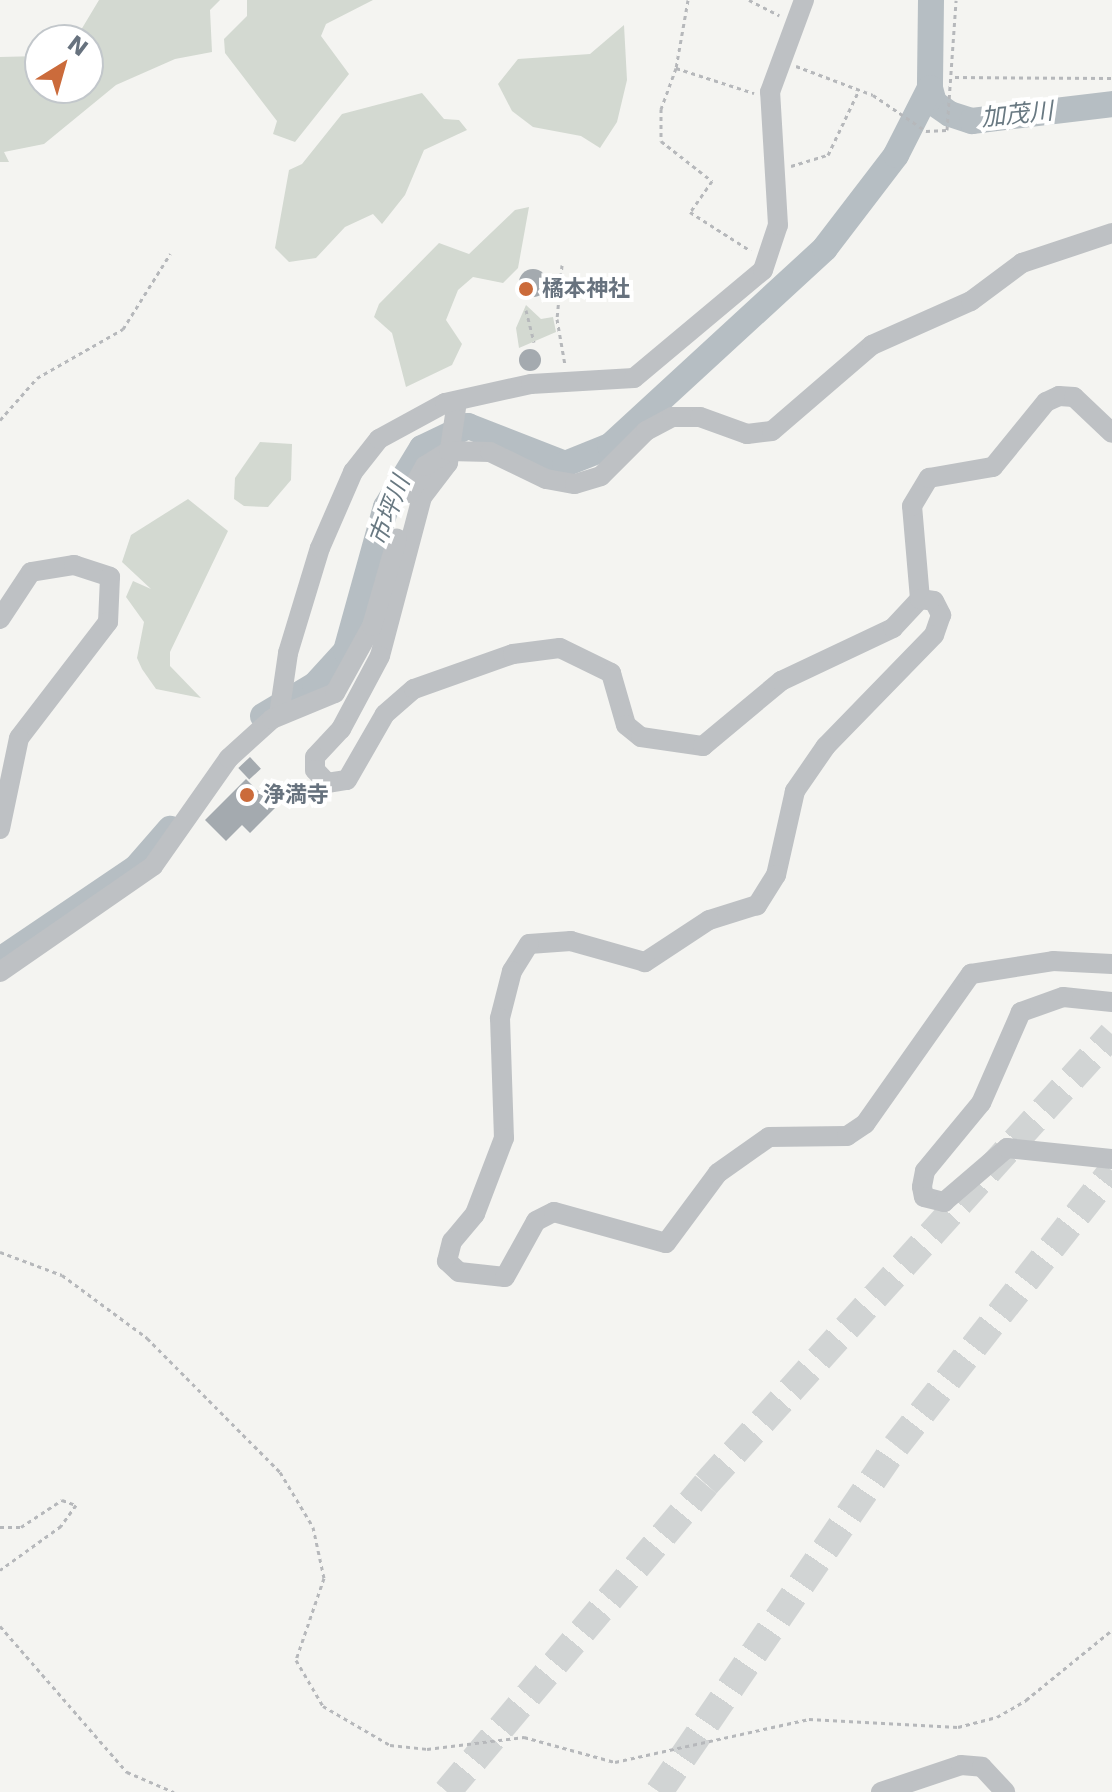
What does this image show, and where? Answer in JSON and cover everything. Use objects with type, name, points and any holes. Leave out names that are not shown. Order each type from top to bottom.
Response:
[{"type":"street","points":[[279,715],[291,640],[353,472],[398,424],[457,401],[567,381],[624,381],[645,373],[768,262],[778,225],[769,97],[778,58],[804,0]]},
{"type":"street","points":[[0,972],[153,866],[229,758],[279,715],[319,703],[346,678],[376,616],[413,484],[449,451],[490,452],[546,479],[575,484],[601,476],[646,431],[672,417],[700,417],[747,434],[772,431],[895,332],[963,305],[1022,263],[1112,233]]},
{"type":"street","points":[[457,401],[449,451],[422,497],[375,669],[315,757],[315,770],[327,783],[347,780],[385,714],[414,689],[513,654],[560,648],[611,673],[626,725],[641,737],[703,746],[781,681],[893,628],[920,599],[912,506],[924,482],[993,467],[1046,402],[1059,396],[1074,397],[1112,433]]},
{"type":"street","points":[[0,619],[31,572],[74,565],[110,577],[108,622],[19,738],[0,829]]},
{"type":"street","points":[[920,599],[934,601],[941,615],[934,635],[826,746],[795,791],[776,875],[757,905],[709,920],[645,962],[571,941],[529,944],[512,971],[500,1018],[504,1138],[475,1214],[452,1241],[447,1261],[459,1272],[505,1277],[536,1221],[554,1212],[666,1243],[718,1173],[769,1137],[847,1136],[865,1124],[971,974],[1053,961],[1112,964]]},
{"type":"street","points":[[1112,1002],[1063,997],[1021,1012],[981,1103],[925,1171],[922,1187],[924,1197],[944,1202],[1007,1148],[1112,1159]]},
{"type":"street","points":[[881,1792],[961,1765],[982,1767],[1005,1792]]},
{"type":"path","points":[[688,0],[676,68],[661,109],[661,141],[712,181],[690,212],[768,262]]},
{"type":"path","points":[[749,0],[794,22]]},
{"type":"path","points":[[778,58],[859,90],[926,131],[951,126],[956,0]]},
{"type":"path","points":[[676,68],[769,97]]},
{"type":"path","points":[[955,80],[1112,78]]},
{"type":"path","points":[[775,168],[821,162],[859,90]]},
{"type":"path","points":[[0,420],[37,378],[123,329],[170,254]]},
{"type":"path","points":[[562,265],[557,319],[567,381]]},
{"type":"path","points":[[526,310],[534,342]]},
{"type":"path","points":[[0,1252],[62,1275],[147,1338],[280,1472],[313,1527],[324,1578],[296,1660],[323,1706],[390,1745],[427,1749],[524,1737],[615,1762],[809,1719],[958,1727],[997,1717],[1026,1700],[1112,1630]]},
{"type":"path","points":[[0,1527],[21,1527],[62,1500],[76,1505],[61,1526],[0,1570]]},
{"type":"path","points":[[0,1626],[127,1772],[174,1792]]},
{"type":"shaded area","points":[[99,0],[220,0],[210,10],[212,52],[175,59],[116,85],[104,95],[104,24],[85,24]]},
{"type":"shaded area","points":[[247,0],[373,0],[326,24],[321,36],[349,74],[295,142],[273,134],[277,121],[225,53],[224,39],[247,16]]},
{"type":"shaded area","points":[[624,25],[627,80],[617,122],[600,148],[581,136],[533,127],[512,111],[498,84],[518,59],[590,54]]},
{"type":"shaded area","points":[[24,56],[24,104],[93,104],[44,144],[4,152],[9,162],[0,162],[0,57]]},
{"type":"shaded area","points":[[422,93],[444,119],[459,120],[467,130],[424,150],[405,195],[382,224],[373,214],[345,227],[316,258],[289,262],[275,248],[289,170],[302,164],[342,114]]},
{"type":"shaded area","points":[[529,207],[518,268],[503,283],[473,277],[458,290],[446,320],[462,344],[452,365],[406,387],[392,333],[374,317],[379,304],[439,243],[469,254],[515,210]]},
{"type":"shaded area","points":[[526,305],[541,319],[553,317],[556,332],[519,348],[516,328]]},
{"type":"shaded area","points":[[260,442],[292,444],[291,480],[268,507],[244,506],[234,499],[235,478]]},
{"type":"shaded area","points":[[188,499],[228,531],[170,652],[170,666],[201,698],[156,689],[142,669],[137,658],[144,622],[126,597],[133,581],[151,589],[122,562],[131,535]]},
{"type":"building","points":[[533,269],[543,273],[547,283],[543,293],[533,297],[523,293],[519,283],[523,273]]},
{"type":"building","points":[[530,349],[538,352],[541,360],[538,368],[530,371],[522,368],[519,360],[522,352]]},
{"type":"building","points":[[250,757],[261,769],[249,780],[238,768]]},
{"type":"building","points":[[246,779],[275,808],[250,833],[242,825],[226,841],[205,820]]},
{"type":"waterway","name":"加茂川","points":[[931,0],[930,88],[934,103],[950,114],[972,121],[1112,104]]},
{"type":"waterway","name":"市坪川","points":[[263,716],[315,685],[346,651],[386,507],[422,448],[468,426],[565,464],[610,446],[825,248],[896,155],[930,88]]},
{"type":"waterway","name":"市坪川","points":[[0,960],[136,868],[170,829]]},
{"type":"tunnel","points":[[447,1792],[706,1484],[1112,1034]]},
{"type":"tunnel","points":[[659,1792],[896,1446],[1112,1171]]},
{"type":"place","name":"橘本神社","points":[[526,289]]},
{"type":"place","name":"浄満寺","points":[[247,795]]}]
